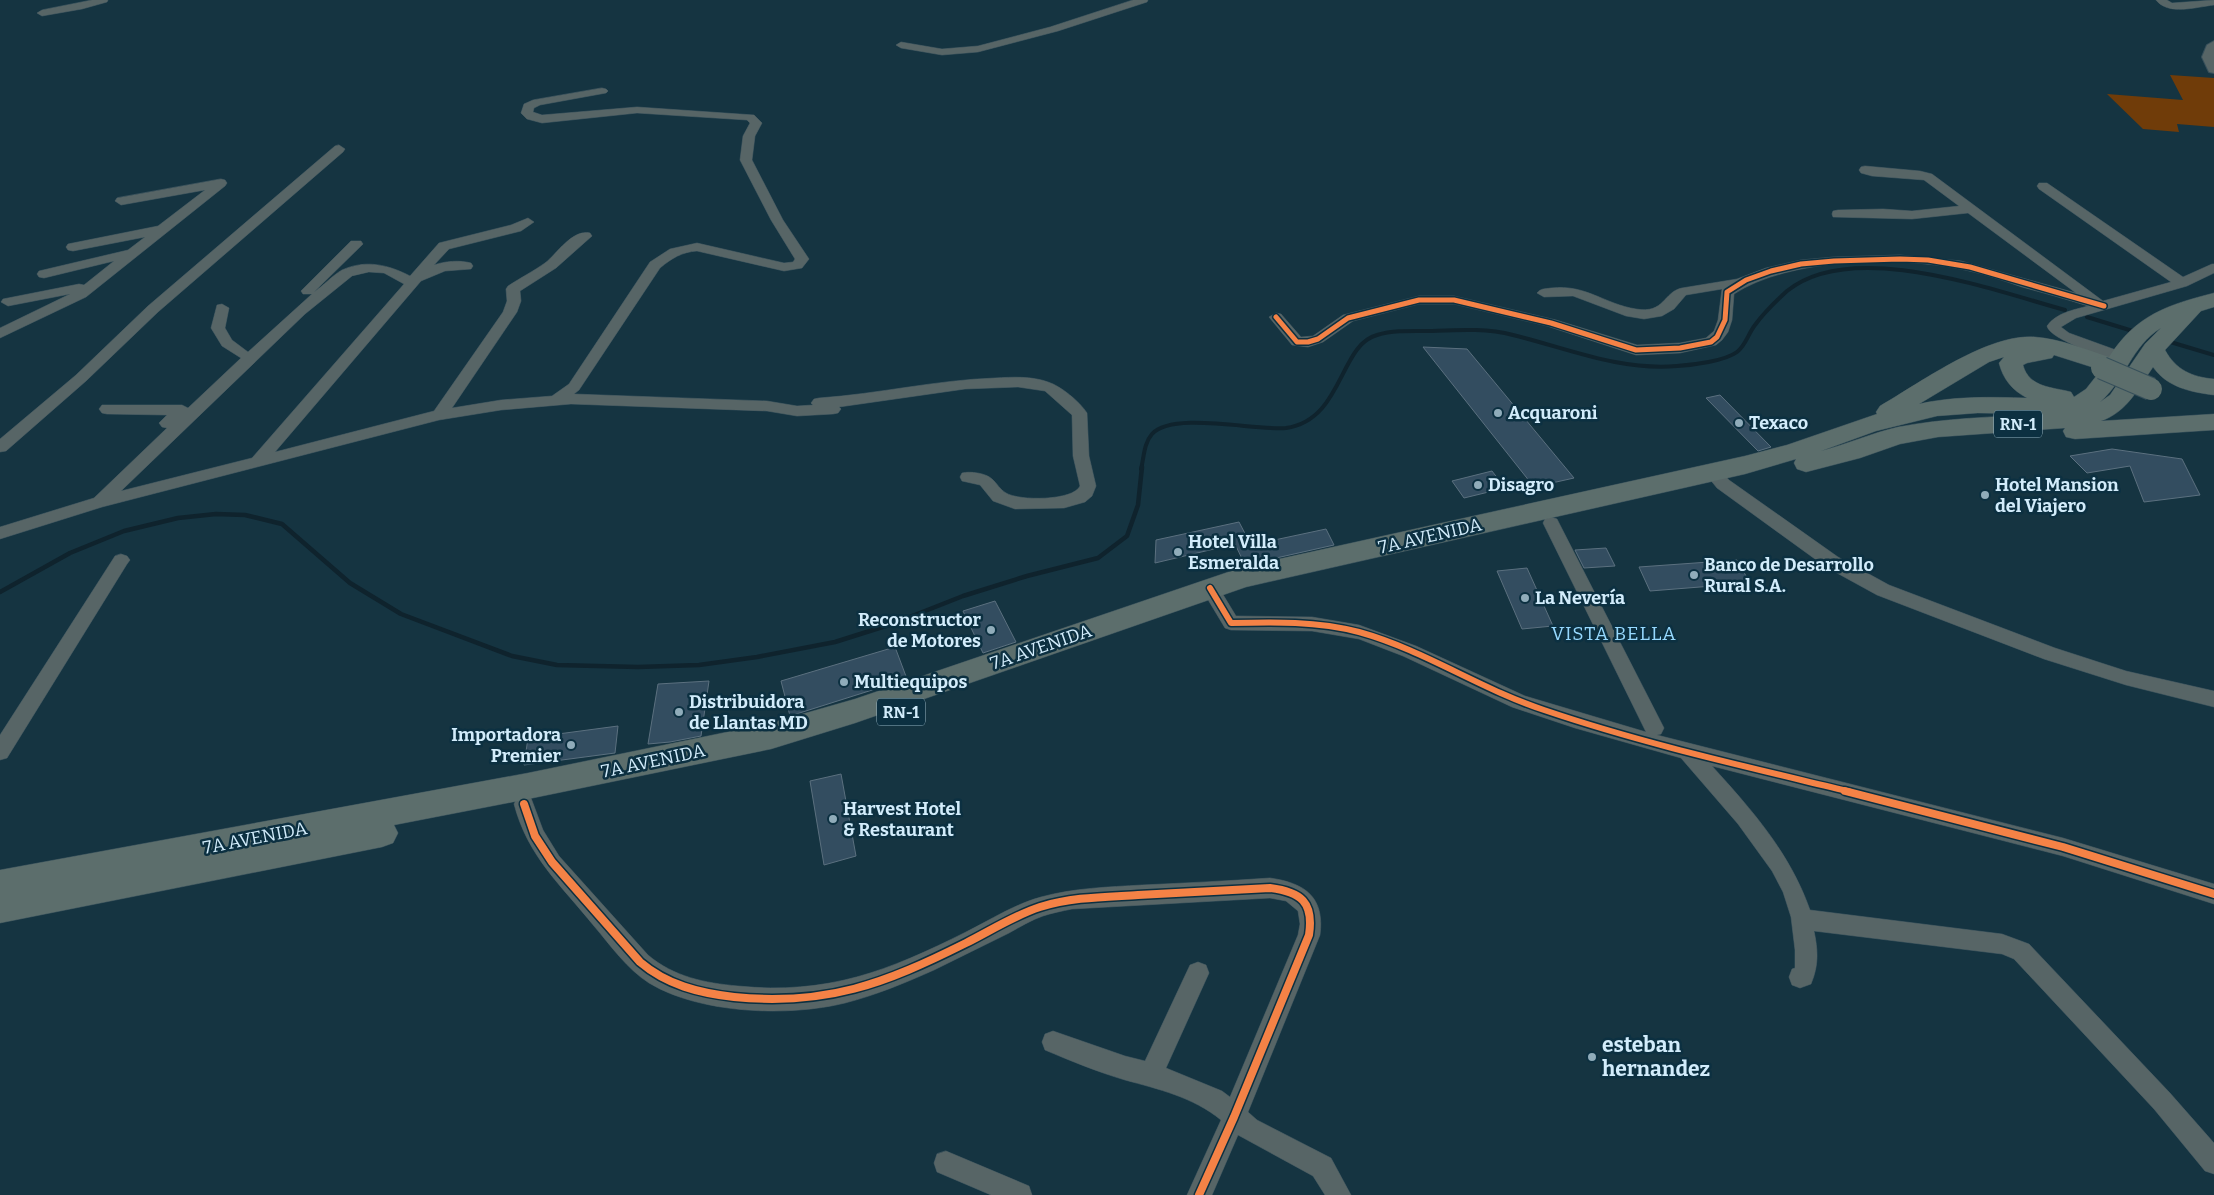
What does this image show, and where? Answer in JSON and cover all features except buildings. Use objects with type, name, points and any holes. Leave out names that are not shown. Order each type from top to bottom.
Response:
[{"type":"main road","name":"RN-1","points":[[1870,424],[1956,405],[2076,406],[2086,403],[2128,354],[2163,325],[2204,303]]},
{"type":"main road","points":[[1870,424],[1981,357],[2012,346],[2032,344],[2128,354],[2161,364],[2176,378],[2190,384],[2214,387]]},
{"type":"main road","points":[[2096,392],[2069,398],[2048,397],[2020,383],[2013,374],[2011,363],[2019,356],[2035,352],[2071,357],[2128,354]]},
{"type":"main road","name":"RN-1","points":[[1852,452],[1896,436],[1938,429],[2088,417],[2102,412],[2118,401],[2128,354]]},
{"type":"main road","points":[[2128,354],[2152,386],[2186,400],[2214,405]]},
{"type":"main road","points":[[2152,386],[2214,397]]},
{"type":"main road","points":[[1852,452],[1920,443],[2214,422]]},
{"type":"main road","name":"7A AVENIDA","points":[[0,885],[528,786],[771,736],[855,711],[1215,595],[1282,584],[1551,523],[1718,478],[1870,424]]},
{"type":"main road","name":"7A AVENIDA","points":[[0,907],[259,858],[775,752],[810,742],[1215,595],[1274,570],[1852,452]]},
{"type":"street","points":[[42,13],[103,0]]},
{"type":"street","points":[[901,44],[942,52],[978,49],[1054,29],[1143,0]]},
{"type":"street","points":[[2161,0],[2165,4],[2173,6],[2214,2]]},
{"type":"street","points":[[2214,45],[2210,50],[2209,56],[2214,69]]},
{"type":"street","points":[[556,400],[574,387],[655,265],[669,253],[684,247],[697,247],[784,267],[798,265],[802,260],[746,160],[749,136],[756,123],[750,117],[637,110],[538,118],[531,117],[527,113],[528,106],[536,102],[602,91]]},
{"type":"street","points":[[0,447],[81,378],[153,309],[340,149]]},
{"type":"street","points":[[1865,170],[1924,175],[2104,306]]},
{"type":"street","points":[[0,334],[81,294],[221,183],[121,201]]},
{"type":"street","points":[[2043,186],[2182,283]]},
{"type":"street","points":[[1838,214],[1889,213],[1912,215],[1970,209]]},
{"type":"street","points":[[256,463],[444,246],[516,228],[528,222]]},
{"type":"street","points":[[73,247],[162,229]]},
{"type":"street","points":[[439,415],[510,312],[514,301],[513,289],[551,265],[568,248],[585,236]]},
{"type":"street","points":[[78,508],[356,244]]},
{"type":"street","points":[[44,274],[132,253]]},
{"type":"street","points":[[1544,293],[1575,292],[1614,308],[1632,313],[1648,314],[1671,306],[1682,292],[1736,283],[1753,275],[1798,264],[1921,260],[1952,263],[1986,271],[2104,306]]},
{"type":"street","points":[[411,282],[442,267],[466,266]]},
{"type":"street","points":[[100,502],[300,311],[347,273],[369,268],[387,269],[411,282]]},
{"type":"street","points":[[2128,354],[2064,336],[2054,328],[2055,324],[2062,319],[2182,283],[2212,268],[2214,269]]},
{"type":"street","points":[[1276,317],[1297,342],[1308,342],[1318,339],[1348,318],[1419,300],[1454,300],[1551,323],[1628,349],[1642,351],[1711,342],[1719,336],[1724,328],[1727,292],[1736,283]]},
{"type":"street","points":[[8,302],[92,285]]},
{"type":"street","points":[[222,308],[218,328],[227,342],[242,354]]},
{"type":"street","points":[[772,407],[860,400],[965,384],[1018,382],[1043,385],[1050,388],[1079,413],[1081,456],[1088,486],[1086,492],[1079,498],[1064,502],[1015,503],[999,497],[985,481],[968,477]]},
{"type":"street","points":[[0,532],[100,502],[439,415],[492,407],[556,400],[606,399],[772,407],[797,411],[833,408]]},
{"type":"street","points":[[107,409],[182,410]]},
{"type":"street","points":[[1718,478],[1832,562],[1883,590],[1975,627],[2058,657],[2126,678],[2214,699]]},
{"type":"street","points":[[1551,523],[1654,728]]},
{"type":"street","points":[[0,752],[121,560]]},
{"type":"street","points":[[1215,595],[1231,623],[1274,622],[1325,626],[1357,632],[1385,641],[1495,692],[1551,713],[1688,753],[2050,843],[2123,864],[2214,894]]},
{"type":"street","points":[[1688,753],[1759,834],[1772,852],[1788,881],[1806,939],[1807,962],[1805,972],[1800,977]]},
{"type":"street","points":[[524,804],[528,824],[539,845],[630,951],[656,975],[698,992],[754,999],[810,997],[858,989],[892,977],[1039,907],[1054,902],[1072,899],[1270,888],[1293,891],[1302,898],[1310,914],[1309,935],[1200,1195]]},
{"type":"street","points":[[1801,919],[2002,944],[2021,951],[2090,1022],[2214,1162]]},
{"type":"street","points":[[1151,1074],[1198,973]]},
{"type":"street","points":[[1053,1042],[1125,1068],[1151,1074],[1214,1099],[1249,1128],[1322,1167],[1339,1195]]},
{"type":"street","points":[[946,1163],[1020,1195]]},
{"type":"shaded area","points":[[2170,75],[2214,78],[2214,127],[2177,124],[2179,132],[2143,129],[2107,94],[2183,100]]},
{"type":"waterway","points":[[1141,469],[1149,438],[1163,427],[1196,423],[1286,428],[1305,422],[1319,412],[1330,398],[1355,353],[1365,342],[1377,335],[1390,332],[1492,331],[1614,362],[1656,367],[1700,364],[1725,358],[1737,352],[1743,346],[1758,321],[1787,291],[1815,276],[1848,269],[1884,268],[1923,273],[1962,281],[2065,310]]},
{"type":"waterway","points":[[2087,317],[2136,332]]},
{"type":"waterway","points":[[2167,341],[2214,355]]},
{"type":"waterway","points":[[0,592],[70,553],[124,531],[178,518],[216,514],[245,515],[282,524],[350,583],[401,614],[512,656],[557,665],[638,667],[699,665],[757,657],[835,642],[892,624],[963,596],[1027,576],[1098,558],[1127,536],[1138,505],[1142,467]]},
{"type":"cycle path","points":[[1276,317],[1297,342],[1308,342],[1318,339],[1348,318],[1419,300],[1454,300],[1551,323],[1636,350],[1680,348],[1711,342],[1717,337],[1724,326],[1727,292],[1746,280],[1771,271],[1801,264],[1868,259],[1928,260],[1951,263],[1989,272],[2104,306]]},
{"type":"cycle path","points":[[1210,588],[1231,623],[1312,624],[1359,632],[1410,651],[1505,696],[1560,715],[1679,749],[1987,826],[2139,869],[2214,894]]},
{"type":"cycle path","points":[[524,804],[535,836],[552,862],[640,962],[656,975],[682,987],[729,996],[761,999],[812,998],[860,988],[928,962],[1039,907],[1072,899],[1270,888],[1281,889],[1298,896],[1308,907],[1311,924],[1309,935],[1234,1117],[1199,1195]]},
{"type":"place","name":"Acquaroni","points":[[1498,413]]},
{"type":"place","name":"Texaco","points":[[1739,423]]},
{"type":"place","name":"Disagro","points":[[1478,485]]},
{"type":"place","name":"Hotel Mansion del Viajero","points":[[1985,495]]},
{"type":"place","name":"Hotel Villa Esmeralda","points":[[1178,552]]},
{"type":"place","name":"Banco de Desarrollo Rural S.A.","points":[[1694,575]]},
{"type":"place","name":"La Nevería","points":[[1525,598]]},
{"type":"place","name":"Reconstructor de Motores","points":[[991,630]]},
{"type":"place","name":"Multiequipos","points":[[844,682]]},
{"type":"place","name":"Distribuidora de Llantas MD","points":[[679,712]]},
{"type":"place","name":"Importadora Premier","points":[[571,745]]},
{"type":"place","name":"Harvest Hotel & Restaurant","points":[[833,819]]},
{"type":"place","name":"esteban hernandez","points":[[1592,1057]]},
{"type":"district","name":"VISTA BELLA","points":[[1614,633]]}]
